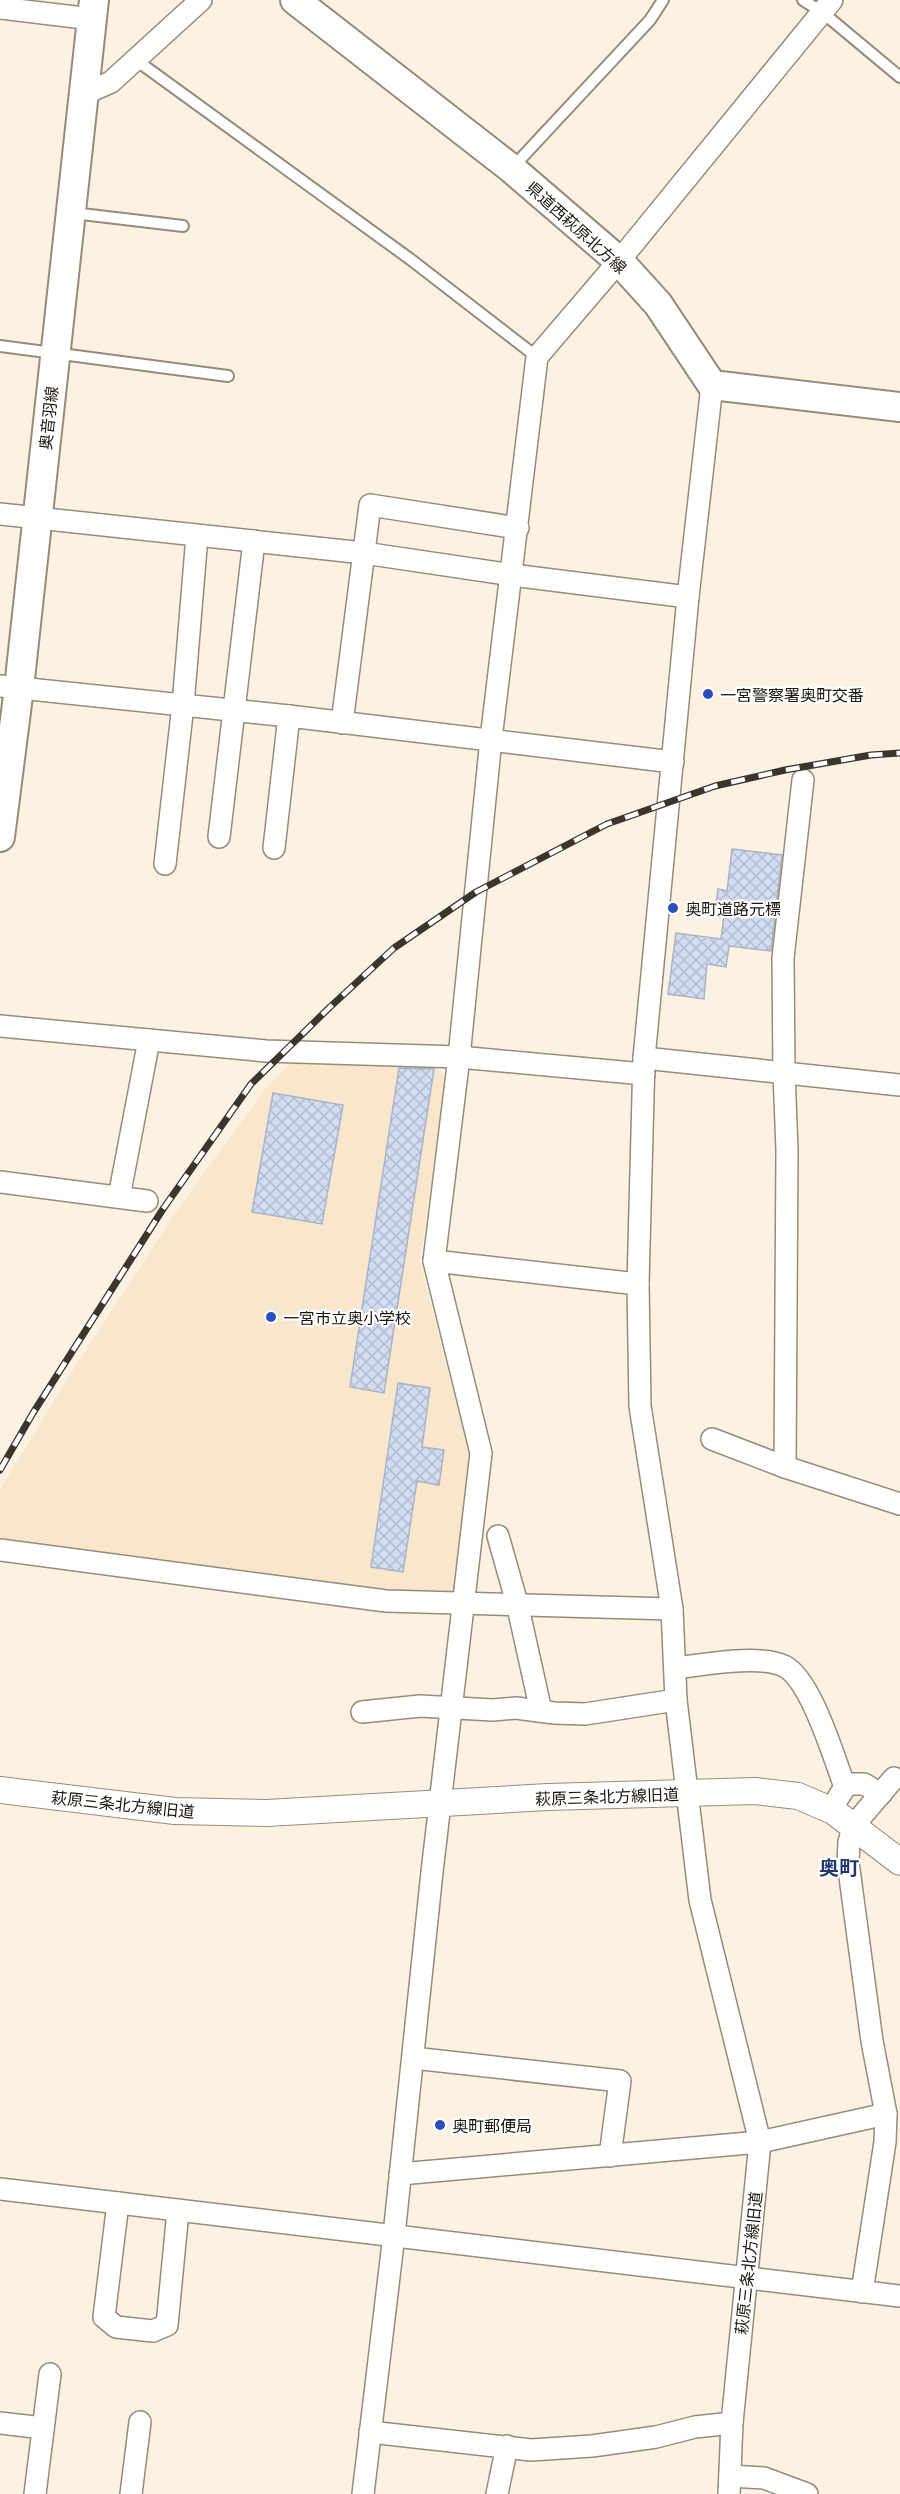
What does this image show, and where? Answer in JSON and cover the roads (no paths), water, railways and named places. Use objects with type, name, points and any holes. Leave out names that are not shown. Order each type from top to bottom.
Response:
[{"type":"main road","name":"県道西萩原北方線","points":[[295,0],[512,169],[620,261],[658,304],[712,385]]},
{"type":"main road","name":"奥音羽線","points":[[0,837],[10,687],[37,518],[93,9]]},
{"type":"main road","points":[[712,385],[900,407]]},
{"type":"street","points":[[84,93],[111,82],[201,0]]},
{"type":"street","points":[[363,2494],[394,2235],[439,1804],[481,1453],[434,1261],[459,1057],[491,739],[537,357],[620,261],[827,6]]},
{"type":"street","points":[[0,8],[93,9]]},
{"type":"street","points":[[712,385],[688,597],[644,1066],[638,1284],[640,1406],[672,1609],[676,1700],[687,1793],[755,1791],[798,1796],[833,1811],[900,1862]]},
{"type":"street","points":[[342,723],[370,505],[518,528]]},
{"type":"street","points":[[0,514],[364,553],[512,575],[688,597]]},
{"type":"street","points":[[165,864],[183,705],[197,536]]},
{"type":"street","points":[[219,837],[254,541]]},
{"type":"street","points":[[10,687],[290,716],[673,762]]},
{"type":"street","points":[[274,848],[290,716]]},
{"type":"street","points":[[785,1467],[788,1150],[784,1072],[783,958],[803,780]]},
{"type":"street","points":[[0,1026],[266,1051],[459,1057],[784,1072],[900,1085]]},
{"type":"street","points":[[119,1197],[149,1040]]},
{"type":"street","points":[[0,1182],[147,1201]]},
{"type":"street","points":[[434,1261],[638,1284]]},
{"type":"street","points":[[712,1439],[785,1467],[900,1504]]},
{"type":"street","points":[[498,1536],[517,1603],[541,1711]]},
{"type":"street","points":[[0,1550],[386,1600],[672,1609]]},
{"type":"street","points":[[675,1668],[754,1660],[784,1666],[804,1685],[845,1787]]},
{"type":"street","points":[[362,1712],[420,1706],[493,1710],[516,1708],[585,1714],[676,1700]]},
{"type":"street","points":[[833,1811],[847,1784],[888,1786],[854,1825],[849,1842],[848,1862],[872,2041],[886,2114],[885,2142],[862,2292]]},
{"type":"street","name":"萩原三条北方線旧道","points":[[0,1790],[212,1813],[267,1813],[548,1797],[687,1793],[700,1900],[760,2142],[732,2423],[730,2485]]},
{"type":"street","points":[[413,2058],[620,2081],[610,2156]]},
{"type":"street","points":[[400,2174],[760,2142],[886,2114]]},
{"type":"street","points":[[0,2189],[900,2296]]},
{"type":"street","points":[[118,2203],[104,2317],[116,2327],[153,2331],[167,2325],[178,2211]]},
{"type":"street","points":[[35,2494],[50,2374]]},
{"type":"street","points":[[131,2494],[140,2422]]},
{"type":"street","points":[[0,2423],[43,2428]]},
{"type":"street","points":[[370,2432],[531,2450],[592,2446],[656,2437],[695,2427],[732,2423]]},
{"type":"street","points":[[497,2494],[507,2446]]},
{"type":"street","points":[[730,2485],[764,2478],[807,2494]]},
{"type":"lane","points":[[512,169],[650,20],[663,0]]},
{"type":"lane","points":[[803,0],[827,6],[900,77]]},
{"type":"lane","points":[[136,60],[410,259],[537,357]]},
{"type":"lane","points":[[71,213],[183,226]]},
{"type":"lane","points":[[0,346],[228,376]]},
{"type":"railway","points":[[0,1470],[33,1413],[163,1209],[251,1084],[394,948],[476,892],[607,824],[715,786],[785,770],[871,755],[900,753]]},
{"type":"place","name":"一宮警察署奥町交番","points":[[708,694]]},
{"type":"place","name":"奥町道路元標","points":[[673,908]]},
{"type":"place","name":"一宮市立奥小学校","points":[[271,1317]]},
{"type":"place","name":"奥町郵便局","points":[[440,2125]]},
{"type":"district","name":"奥町","points":[[839,1867]]}]
